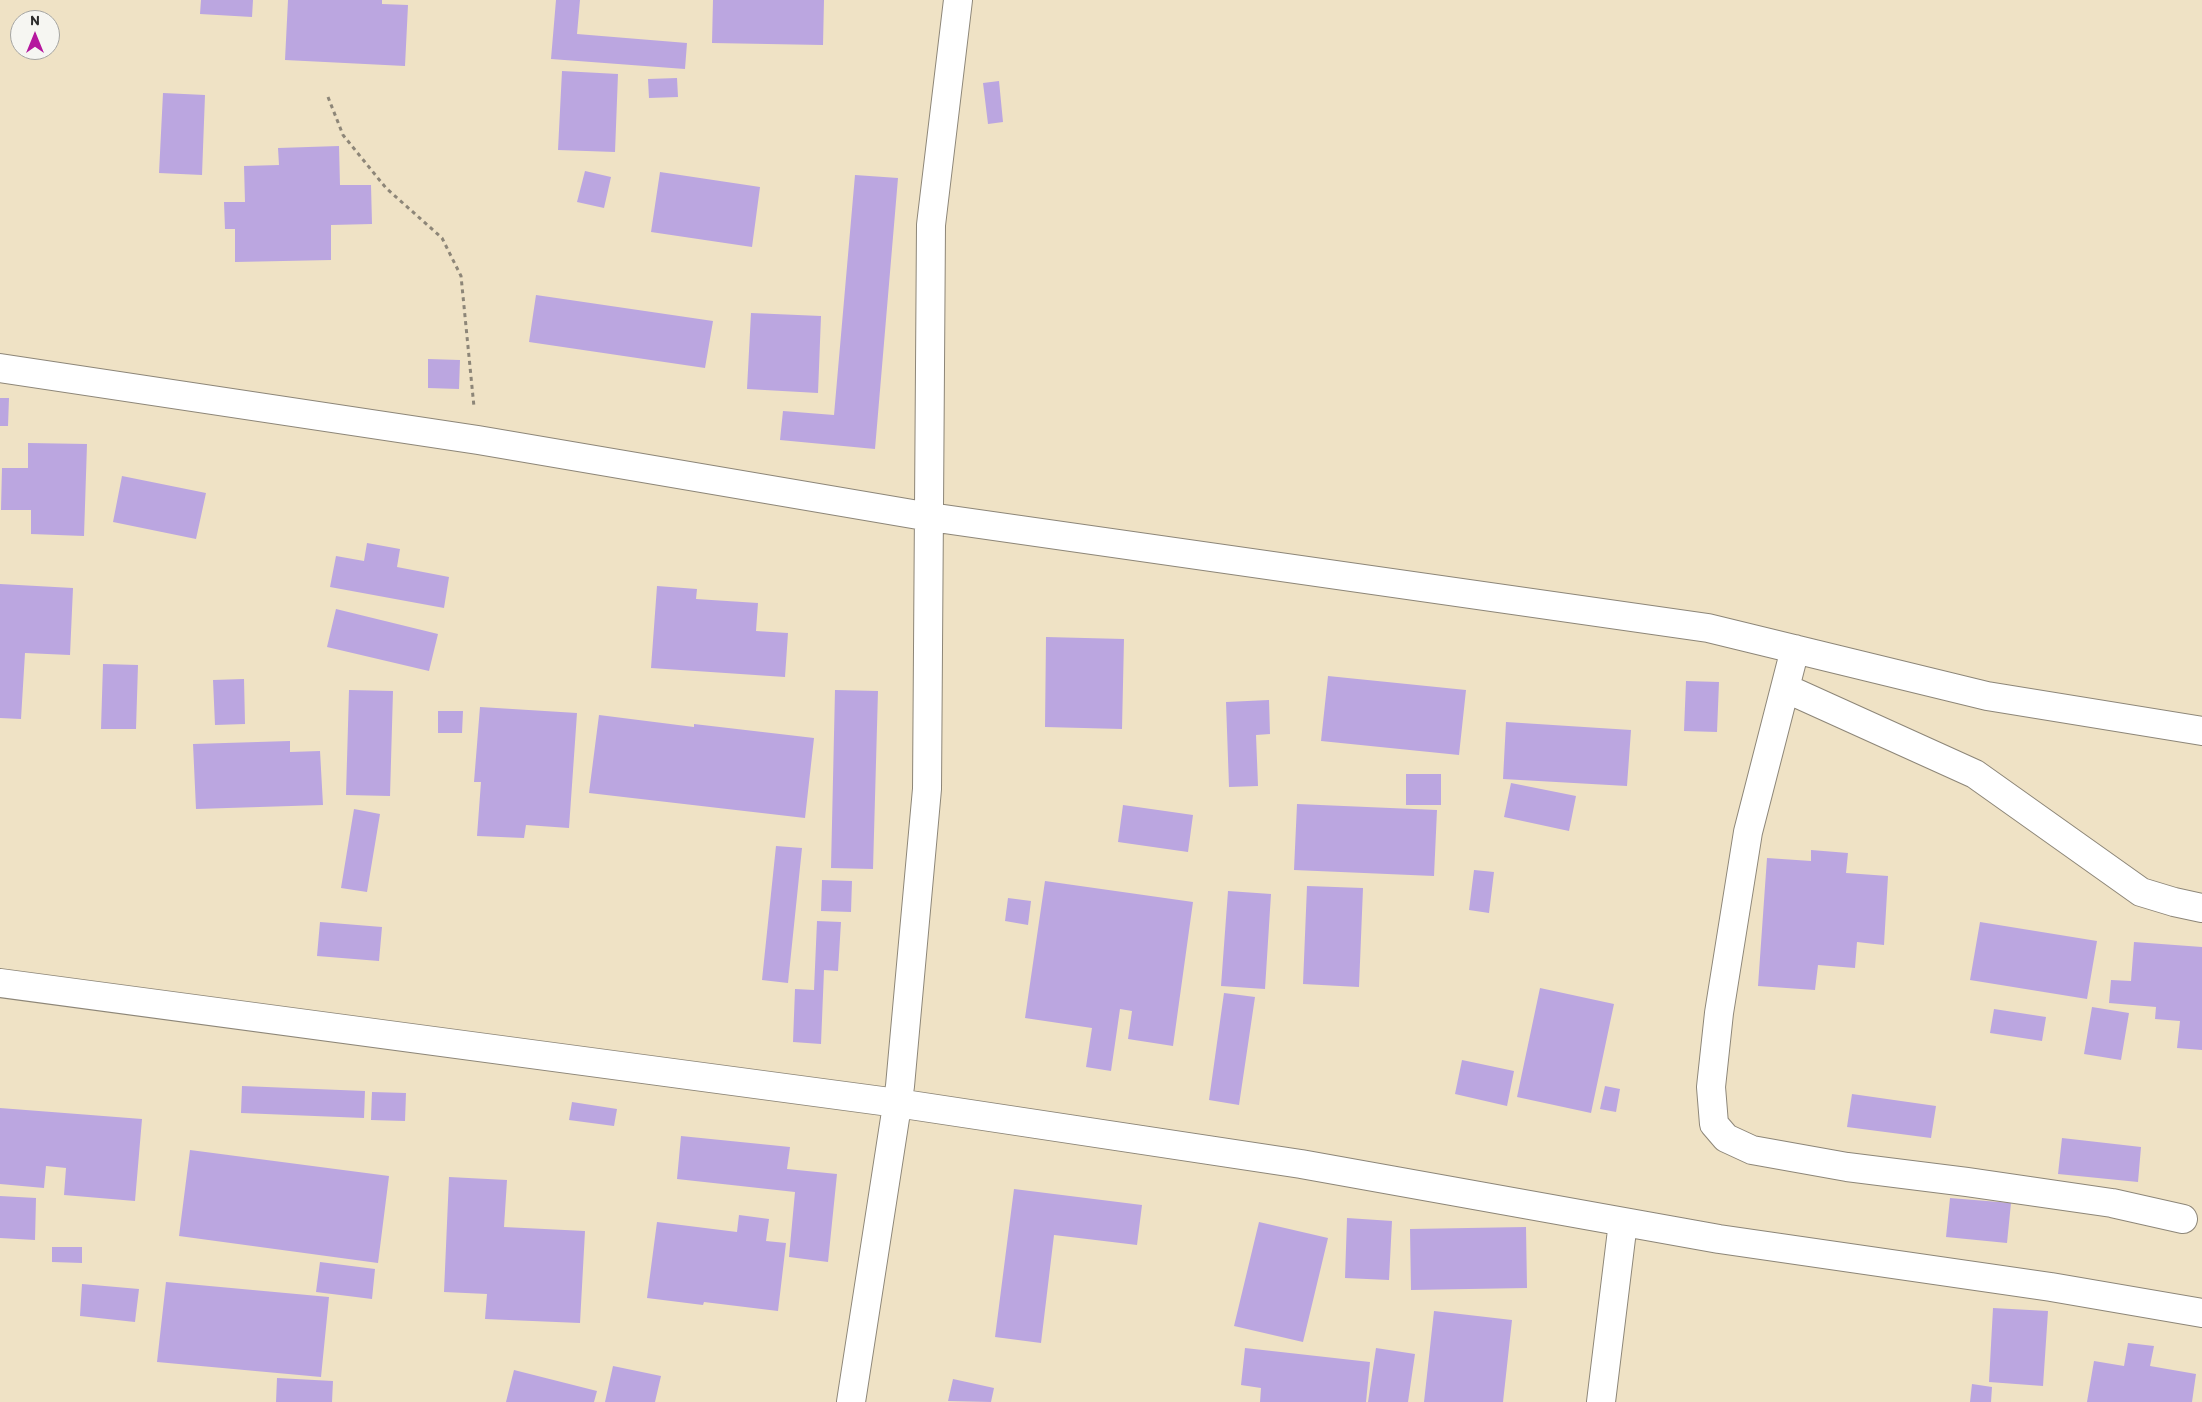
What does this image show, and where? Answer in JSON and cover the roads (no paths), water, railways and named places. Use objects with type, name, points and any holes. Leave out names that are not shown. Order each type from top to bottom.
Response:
[{"type":"street","points":[[851,1402],[897,1103],[927,789],[931,225],[958,0]]},
{"type":"street","points":[[0,368],[478,440],[930,517],[1708,628],[1987,696],[2202,730]]},
{"type":"street","points":[[1795,650],[1745,851],[1719,1013],[1711,1087],[1714,1124],[1726,1138],[1752,1150],[1847,1167],[2112,1203],[2183,1219]]},
{"type":"street","points":[[1785,688],[1974,774],[2141,892],[2202,908]]},
{"type":"street","points":[[0,983],[897,1103],[1301,1164],[1719,1239],[2042,1286],[2202,1313]]},
{"type":"street","points":[[1601,1402],[1624,1222]]}]
